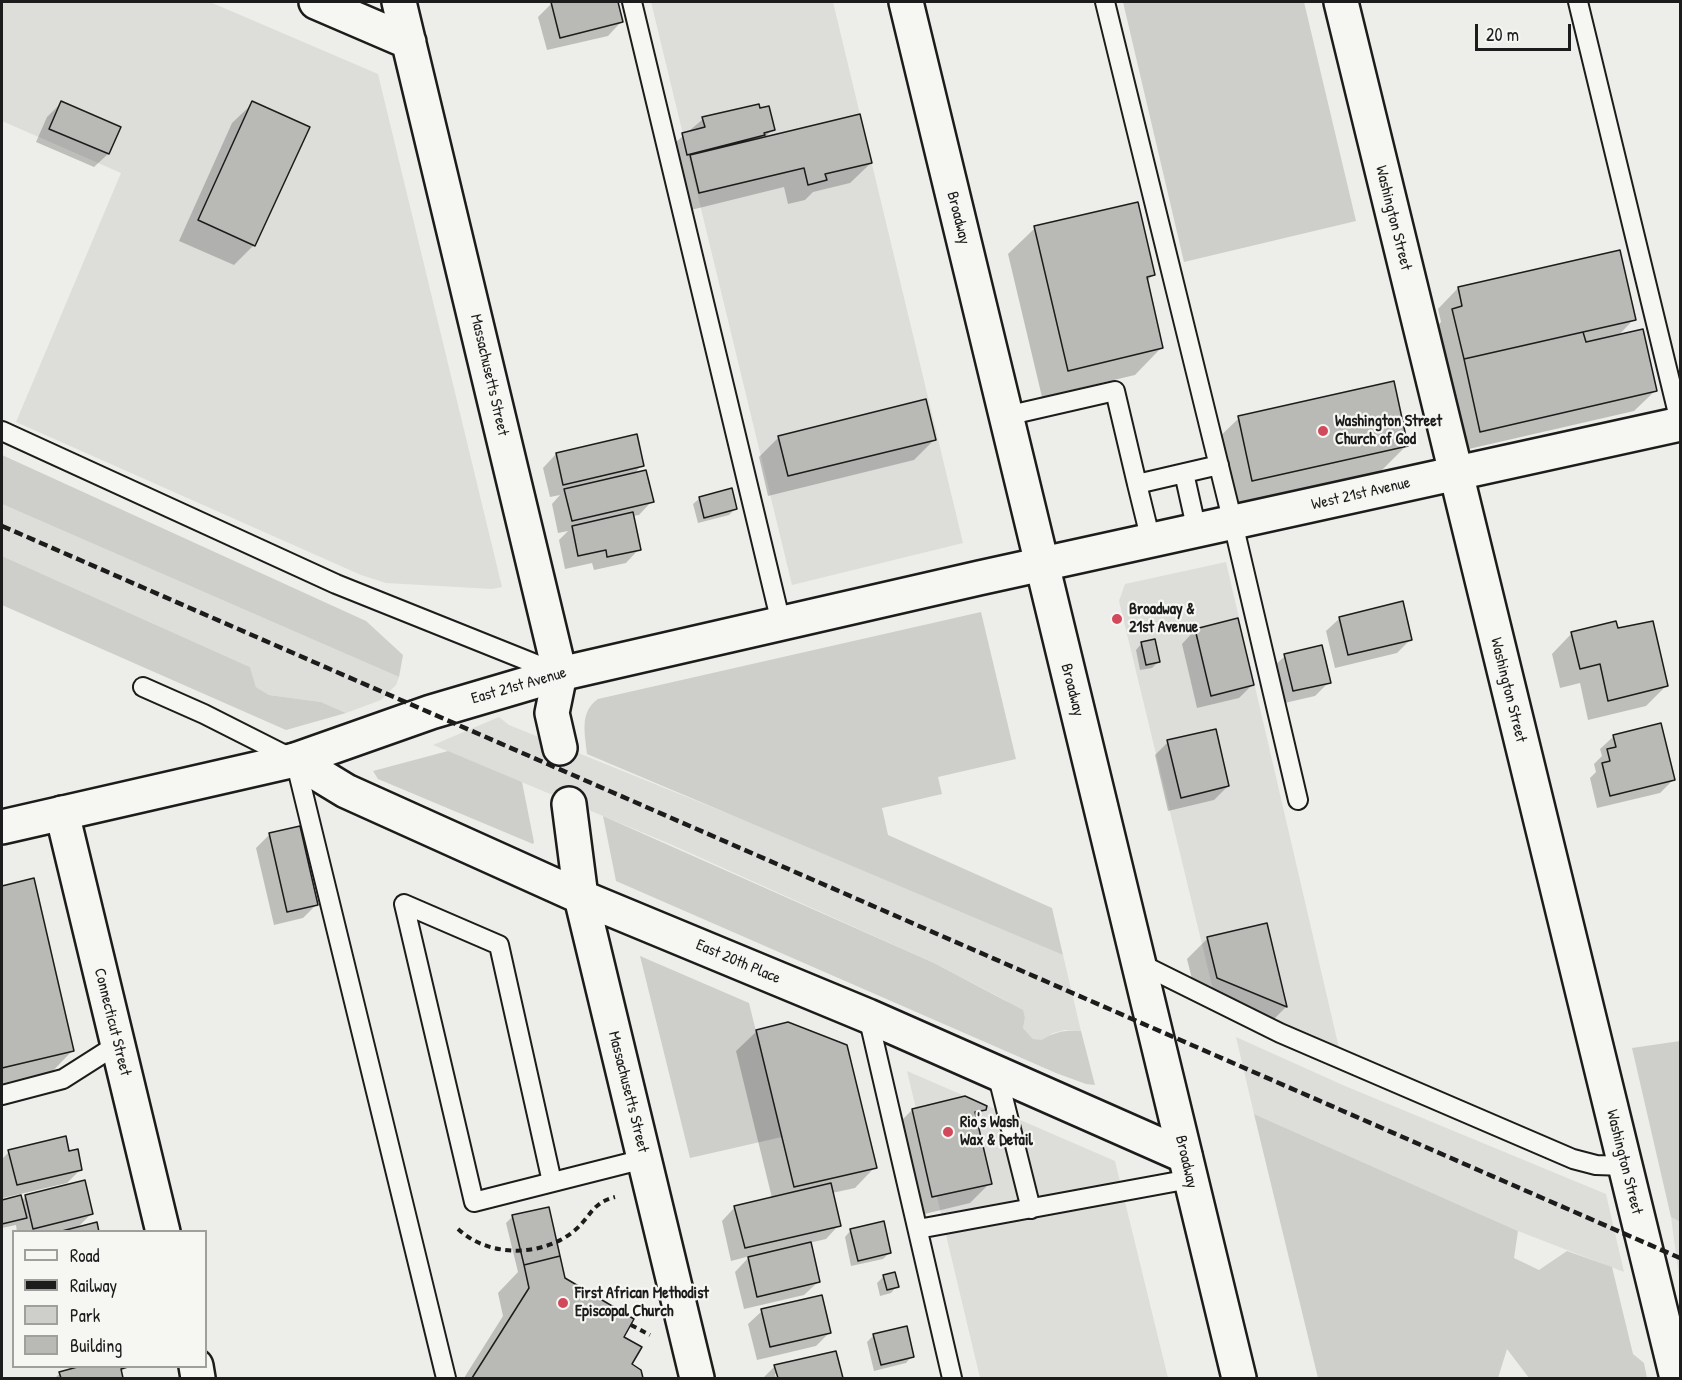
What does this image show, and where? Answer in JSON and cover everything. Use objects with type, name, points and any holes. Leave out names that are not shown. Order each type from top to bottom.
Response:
[{"type":"street","points":[[316,2],[410,42]]},
{"type":"street","name":"Massachusetts Street","points":[[399,2],[560,674],[552,712],[560,748]]},
{"type":"street","name":"Broadway","points":[[906,2],[1239,1378]]},
{"type":"street","name":"Washington Street","points":[[1341,2],[1454,473],[1677,1378]]},
{"type":"street","name":"West 21st Avenue","points":[[1042,564],[1680,423]]},
{"type":"street","name":"East 21st Avenue","points":[[2,827],[295,760],[431,712],[560,674],[1042,564]]},
{"type":"street","name":"East 20th Place","points":[[295,760],[346,791],[581,897],[868,1016],[997,1073],[1188,1168]]},
{"type":"street","name":"Massachusetts Street","points":[[569,804],[581,897],[697,1378]]},
{"type":"street","name":"Connecticut Street","points":[[62,813],[163,1230]]},
{"type":"lane","points":[[632,2],[782,623]]},
{"type":"lane","points":[[1105,2],[1219,465],[1298,800]]},
{"type":"lane","points":[[1578,2],[1680,423]]},
{"type":"lane","points":[[1006,416],[1115,391],[1151,541]]},
{"type":"lane","points":[[2,431],[336,584],[560,674]]},
{"type":"lane","points":[[1137,484],[1219,465]]},
{"type":"lane","points":[[1184,473],[1197,531]]},
{"type":"lane","points":[[143,687],[204,714],[295,760],[446,1378]]},
{"type":"lane","points":[[552,1182],[499,945],[404,904],[474,1203],[644,1159]]},
{"type":"lane","points":[[1139,963],[1280,1034],[1573,1159],[1596,1165],[1625,1166]]},
{"type":"lane","points":[[868,1016],[952,1378]]},
{"type":"lane","points":[[2,1095],[63,1079],[118,1044]]},
{"type":"lane","points":[[997,1073],[1031,1209]]},
{"type":"lane","points":[[918,1229],[1031,1209],[1188,1168]]},
{"type":"path","points":[[458,1229],[468,1236],[497,1248],[513,1251],[534,1249],[565,1239],[577,1229],[598,1203],[615,1197]]},
{"type":"path","points":[[631,1324],[650,1335]]},
{"type":"shaded area","points":[[2,2],[210,2],[378,74],[502,587],[492,589],[386,583],[361,575],[16,422],[121,173],[2,121]]},
{"type":"shaded area","points":[[651,2],[833,2],[963,543],[792,585]]},
{"type":"shaded area","points":[[2,504],[399,677],[396,685],[381,700],[346,713],[321,702],[269,695],[256,687],[250,667],[2,556]]},
{"type":"shaded area","points":[[1226,562],[1339,1048],[1214,994],[1119,601],[1125,584]]},
{"type":"shaded area","points":[[499,717],[509,725],[840,859],[1063,955],[1081,1031],[1065,1030],[1053,1033],[1042,1041],[1033,1039],[1023,1028],[1025,1018],[1005,1000],[934,963],[670,844],[433,745]]},
{"type":"shaded area","points":[[1236,1037],[1345,1086],[1606,1194],[1624,1272],[1518,1231],[1254,1114]]},
{"type":"shaded area","points":[[907,1071],[1115,1161],[1168,1378],[980,1378]]},
{"type":"shaded area","points":[[1671,1217],[1680,1222],[1680,1284]]},
{"type":"green space","points":[[1123,2],[1304,2],[1356,221],[1184,262]]},
{"type":"green space","points":[[2,455],[366,621],[403,655],[399,677],[2,504]]},
{"type":"green space","points":[[2,556],[250,667],[256,687],[269,695],[321,702],[346,713],[286,730],[2,605]]},
{"type":"green space","points":[[981,612],[1016,759],[938,777],[942,794],[882,808],[888,835],[1052,908],[1063,955],[587,754],[586,717],[592,704],[598,699]]},
{"type":"green space","points":[[448,751],[522,782],[533,844],[378,779],[373,771]]},
{"type":"green space","points":[[603,816],[934,963],[1023,1010],[1025,1018],[1023,1028],[1033,1039],[1042,1040],[1061,1032],[1081,1031],[1095,1085],[1056,1073],[616,881]]},
{"type":"green space","points":[[640,956],[749,1003],[782,1137],[690,1158]]},
{"type":"green space","points":[[1680,1041],[1680,1222],[1671,1217],[1632,1048]]},
{"type":"green space","points":[[1254,1114],[1518,1231],[1514,1258],[1539,1270],[1567,1251],[1612,1267],[1633,1354],[1644,1363],[1647,1378],[1529,1378],[1507,1349],[1498,1378],[1318,1378]]},
{"type":"building","points":[[551,2],[618,2],[623,22],[560,38]]},
{"type":"building","points":[[61,101],[121,127],[109,154],[49,129]]},
{"type":"building","points":[[252,101],[310,127],[255,246],[198,220]]},
{"type":"building","points":[[759,104],[760,108],[769,106],[775,130],[764,133],[765,135],[687,155],[682,133],[705,127],[702,117]]},
{"type":"building","points":[[860,114],[872,163],[825,174],[827,180],[808,185],[804,168],[699,193],[690,155]]},
{"type":"building","points":[[1138,202],[1155,275],[1147,277],[1163,348],[1068,371],[1034,226]]},
{"type":"building","points":[[1620,250],[1636,320],[1464,359],[1452,309],[1462,306],[1458,287]]},
{"type":"building","points":[[1643,329],[1657,391],[1480,432],[1464,359],[1583,332],[1586,342]]},
{"type":"building","name":"Washington Street Church of God","points":[[1394,381],[1408,446],[1252,481],[1238,416]]},
{"type":"building","points":[[926,399],[936,440],[788,476],[778,436]]},
{"type":"building","points":[[637,434],[644,466],[563,485],[556,453]]},
{"type":"building","points":[[646,470],[654,502],[572,521],[564,489]]},
{"type":"building","points":[[732,488],[737,509],[704,518],[699,497]]},
{"type":"building","points":[[633,512],[641,550],[607,557],[606,550],[578,556],[572,526]]},
{"type":"building","points":[[1403,601],[1412,640],[1348,655],[1339,617]]},
{"type":"building","points":[[1238,618],[1254,685],[1211,696],[1195,629]]},
{"type":"building","points":[[1616,621],[1618,628],[1653,621],[1668,686],[1608,701],[1600,664],[1580,669],[1571,632]]},
{"type":"building","points":[[1155,639],[1160,662],[1146,665],[1141,642]]},
{"type":"building","points":[[1322,645],[1331,683],[1293,691],[1284,654]]},
{"type":"building","points":[[1661,723],[1675,780],[1610,796],[1602,763],[1610,761],[1607,749],[1616,747],[1613,735]]},
{"type":"building","points":[[1216,729],[1229,786],[1181,798],[1167,740]]},
{"type":"building","points":[[300,826],[318,905],[287,912],[269,833]]},
{"type":"building","points":[[34,878],[74,1051],[2,1068],[2,886]]},
{"type":"building","points":[[1267,923],[1287,1007],[1217,978],[1207,937]]},
{"type":"building","points":[[788,1022],[847,1045],[877,1168],[794,1187],[756,1030]]},
{"type":"building","name":"Rio's Wash Wax & Detail","points":[[965,1096],[987,1106],[986,1110],[975,1112],[992,1184],[932,1197],[912,1109]]},
{"type":"building","points":[[66,1136],[69,1151],[78,1149],[82,1170],[17,1185],[8,1150]]},
{"type":"building","points":[[85,1180],[93,1214],[33,1229],[25,1195]]},
{"type":"building","points":[[831,1183],[841,1226],[745,1248],[734,1206]]},
{"type":"building","points":[[21,1195],[27,1218],[2,1224],[2,1200]]},
{"type":"building","points":[[549,1207],[560,1256],[524,1265],[512,1215]]},
{"type":"building","points":[[884,1221],[891,1253],[858,1261],[850,1229]]},
{"type":"building","points":[[97,1222],[99,1230],[66,1230]]},
{"type":"building","points":[[811,1242],[820,1282],[757,1297],[748,1257]]},
{"type":"building","name":"First African Methodist Episcopal Church","points":[[560,1256],[565,1278],[634,1319],[624,1337],[642,1347],[632,1364],[641,1370],[643,1378],[472,1378],[529,1288],[524,1265]]},
{"type":"building","points":[[895,1272],[899,1287],[887,1290],[883,1275]]},
{"type":"building","points":[[822,1295],[831,1333],[770,1347],[761,1309]]},
{"type":"building","points":[[907,1326],[914,1357],[881,1365],[873,1334]]},
{"type":"building","points":[[836,1351],[843,1378],[778,1378],[774,1365]]},
{"type":"building","points":[[74,1368],[124,1368],[121,1369],[123,1378],[61,1378],[59,1372]]},
{"type":"railway","points":[[2,526],[1680,1258]]},
{"type":"place","name":"Washington Street Church of God","points":[[1323,431]]},
{"type":"place","name":"Broadway & 21st Avenue","points":[[1117,619]]},
{"type":"place","name":"Rio's Wash Wax & Detail","points":[[948,1132]]},
{"type":"place","name":"First African Methodist Episcopal Church","points":[[563,1303]]}]
